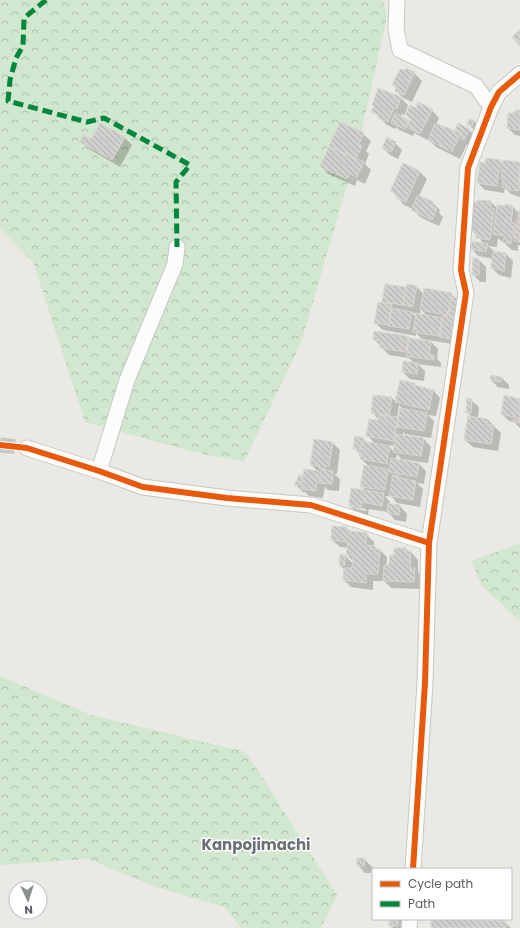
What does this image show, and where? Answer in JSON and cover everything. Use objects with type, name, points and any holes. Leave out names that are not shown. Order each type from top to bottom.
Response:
[{"type":"street","points":[[397,0],[396,29],[400,50],[476,86],[491,107]]},
{"type":"street","points":[[413,868],[425,683],[429,543],[466,293],[461,270],[468,168],[491,107],[499,92],[520,74]]},
{"type":"street","points":[[99,471],[127,380],[175,264],[177,247]]},
{"type":"street","points":[[28,448],[143,487],[227,498],[311,505],[429,543]]},
{"type":"green space","points":[[0,0],[383,0],[387,17],[358,148],[301,343],[244,462],[194,452],[85,422],[33,262],[0,229]]},
{"type":"green space","points":[[520,543],[520,621],[481,585],[472,561]]},
{"type":"green space","points":[[0,676],[91,715],[246,752],[337,895],[321,928],[241,928],[224,907],[156,887],[88,859],[0,865]]},
{"type":"building","points":[[520,29],[520,46],[512,37]]},
{"type":"building","points":[[406,68],[415,72],[404,95],[395,91],[396,87],[392,85],[400,69],[405,70]]},
{"type":"building","points":[[378,88],[401,97],[397,109],[394,108],[388,122],[378,118],[379,115],[371,112]]},
{"type":"building","points":[[418,102],[433,109],[420,134],[407,127],[411,119],[405,115],[410,105],[416,108]]},
{"type":"building","points":[[515,110],[520,110],[520,130],[507,128],[508,113],[515,113]]},
{"type":"building","points":[[395,113],[409,120],[405,129],[391,123]]},
{"type":"building","points":[[469,119],[474,120],[472,126],[467,125]]},
{"type":"building","points":[[340,122],[364,133],[359,144],[362,146],[356,159],[329,146]]},
{"type":"building","points":[[100,123],[125,137],[112,160],[80,142],[84,135],[91,139]]},
{"type":"building","points":[[435,123],[461,133],[452,152],[428,140]]},
{"type":"building","points":[[458,123],[470,129],[464,140],[459,137],[462,133],[455,129]]},
{"type":"building","points":[[387,137],[396,142],[391,152],[382,148]]},
{"type":"building","points":[[329,146],[364,162],[357,177],[350,174],[347,179],[320,167]]},
{"type":"building","points":[[486,158],[501,160],[497,186],[477,183],[480,162],[485,163]]},
{"type":"building","points":[[503,160],[520,162],[519,191],[508,190],[509,188],[502,187],[503,179],[501,179]]},
{"type":"building","points":[[403,163],[420,171],[406,202],[396,198],[397,194],[390,191]]},
{"type":"building","points":[[418,195],[434,202],[432,206],[437,209],[432,220],[411,210]]},
{"type":"building","points":[[478,200],[491,201],[491,209],[494,209],[490,240],[476,238],[476,232],[471,231],[471,209],[473,209],[474,202],[477,202]]},
{"type":"building","points":[[505,204],[513,206],[511,223],[515,223],[511,244],[503,243],[504,236],[493,234],[497,205],[505,206]]},
{"type":"building","points":[[519,210],[520,211],[520,242],[514,241]]},
{"type":"building","points":[[472,241],[488,244],[486,252],[470,249]]},
{"type":"building","points":[[493,251],[506,253],[504,271],[491,268]]},
{"type":"building","points":[[473,258],[479,259],[479,275],[472,275]]},
{"type":"building","points":[[385,284],[406,287],[403,305],[382,302]]},
{"type":"building","points":[[407,284],[417,286],[413,307],[403,305]]},
{"type":"building","points":[[424,288],[452,293],[448,315],[420,310]]},
{"type":"building","points":[[451,297],[457,298],[455,316],[449,315]]},
{"type":"building","points":[[378,302],[392,304],[389,325],[374,323]]},
{"type":"building","points":[[391,308],[412,312],[409,329],[389,326]]},
{"type":"building","points":[[416,313],[442,318],[440,336],[413,332]]},
{"type":"building","points":[[443,315],[454,317],[452,339],[439,337]]},
{"type":"building","points":[[374,331],[408,336],[406,352],[380,348],[381,341],[373,340]]},
{"type":"building","points":[[409,338],[431,341],[429,354],[434,355],[434,360],[406,356]]},
{"type":"building","points":[[403,361],[418,363],[417,374],[402,372]]},
{"type":"building","points":[[491,375],[502,377],[501,382],[490,380]]},
{"type":"building","points":[[400,380],[415,383],[414,385],[433,390],[429,410],[395,402]]},
{"type":"building","points":[[373,395],[392,397],[389,416],[371,413]]},
{"type":"building","points":[[504,395],[520,399],[520,423],[513,422],[514,417],[501,414]]},
{"type":"building","points":[[467,398],[472,399],[471,413],[466,413]]},
{"type":"building","points":[[400,408],[427,413],[424,431],[397,427]]},
{"type":"building","points":[[379,415],[398,417],[394,441],[366,436],[369,419],[378,420]]},
{"type":"building","points":[[468,416],[488,419],[487,424],[494,425],[491,444],[464,440]]},
{"type":"building","points":[[396,434],[424,438],[421,456],[393,452]]},
{"type":"building","points":[[355,436],[364,438],[360,450],[353,449]]},
{"type":"building","points":[[314,439],[333,442],[329,467],[325,466],[325,469],[319,468],[319,466],[310,465]]},
{"type":"building","points":[[363,441],[390,446],[387,464],[360,459],[360,449]]},
{"type":"building","points":[[391,458],[419,463],[417,477],[389,472]]},
{"type":"building","points":[[364,465],[388,469],[385,490],[360,487]]},
{"type":"building","points":[[304,469],[319,471],[316,491],[301,489]]},
{"type":"building","points":[[321,469],[333,471],[332,484],[319,483]]},
{"type":"building","points":[[299,475],[302,475],[300,485],[294,485]]},
{"type":"building","points":[[393,475],[416,481],[413,500],[389,496]]},
{"type":"building","points":[[351,488],[384,493],[382,506],[362,502],[361,509],[349,506]]},
{"type":"building","points":[[388,503],[400,505],[399,515],[387,513]]},
{"type":"building","points":[[332,526],[347,527],[347,531],[367,533],[366,545],[375,546],[375,549],[380,549],[378,574],[366,574],[366,583],[343,580],[344,568],[352,568],[353,555],[346,555],[348,542],[331,540]]},
{"type":"building","points":[[394,548],[406,548],[406,551],[411,551],[410,568],[415,568],[414,582],[383,581],[384,565],[389,565],[390,555],[394,555]]},
{"type":"building","points":[[340,554],[345,555],[345,565],[339,566]]},
{"type":"building","points":[[357,858],[365,858],[364,866],[357,866]]},
{"type":"building","points":[[389,920],[398,921],[398,926],[389,926]]},
{"type":"building","points":[[431,920],[506,921],[506,928],[431,928]]},
{"type":"tunnel","points":[[0,445],[27,448]]},
{"type":"marked path","points":[[46,0],[24,18],[23,46],[16,58],[10,80],[8,101],[87,122],[104,118],[190,165],[176,182],[177,247]]},
{"type":"cycle path","points":[[413,868],[425,683],[429,543],[466,293],[461,270],[468,168],[491,107],[499,92],[520,74]]},
{"type":"cycle path","points":[[0,445],[27,448],[143,487],[227,498],[311,505],[429,543]]},
{"type":"district","name":"Kanpojimachi","points":[[256,845]]}]
